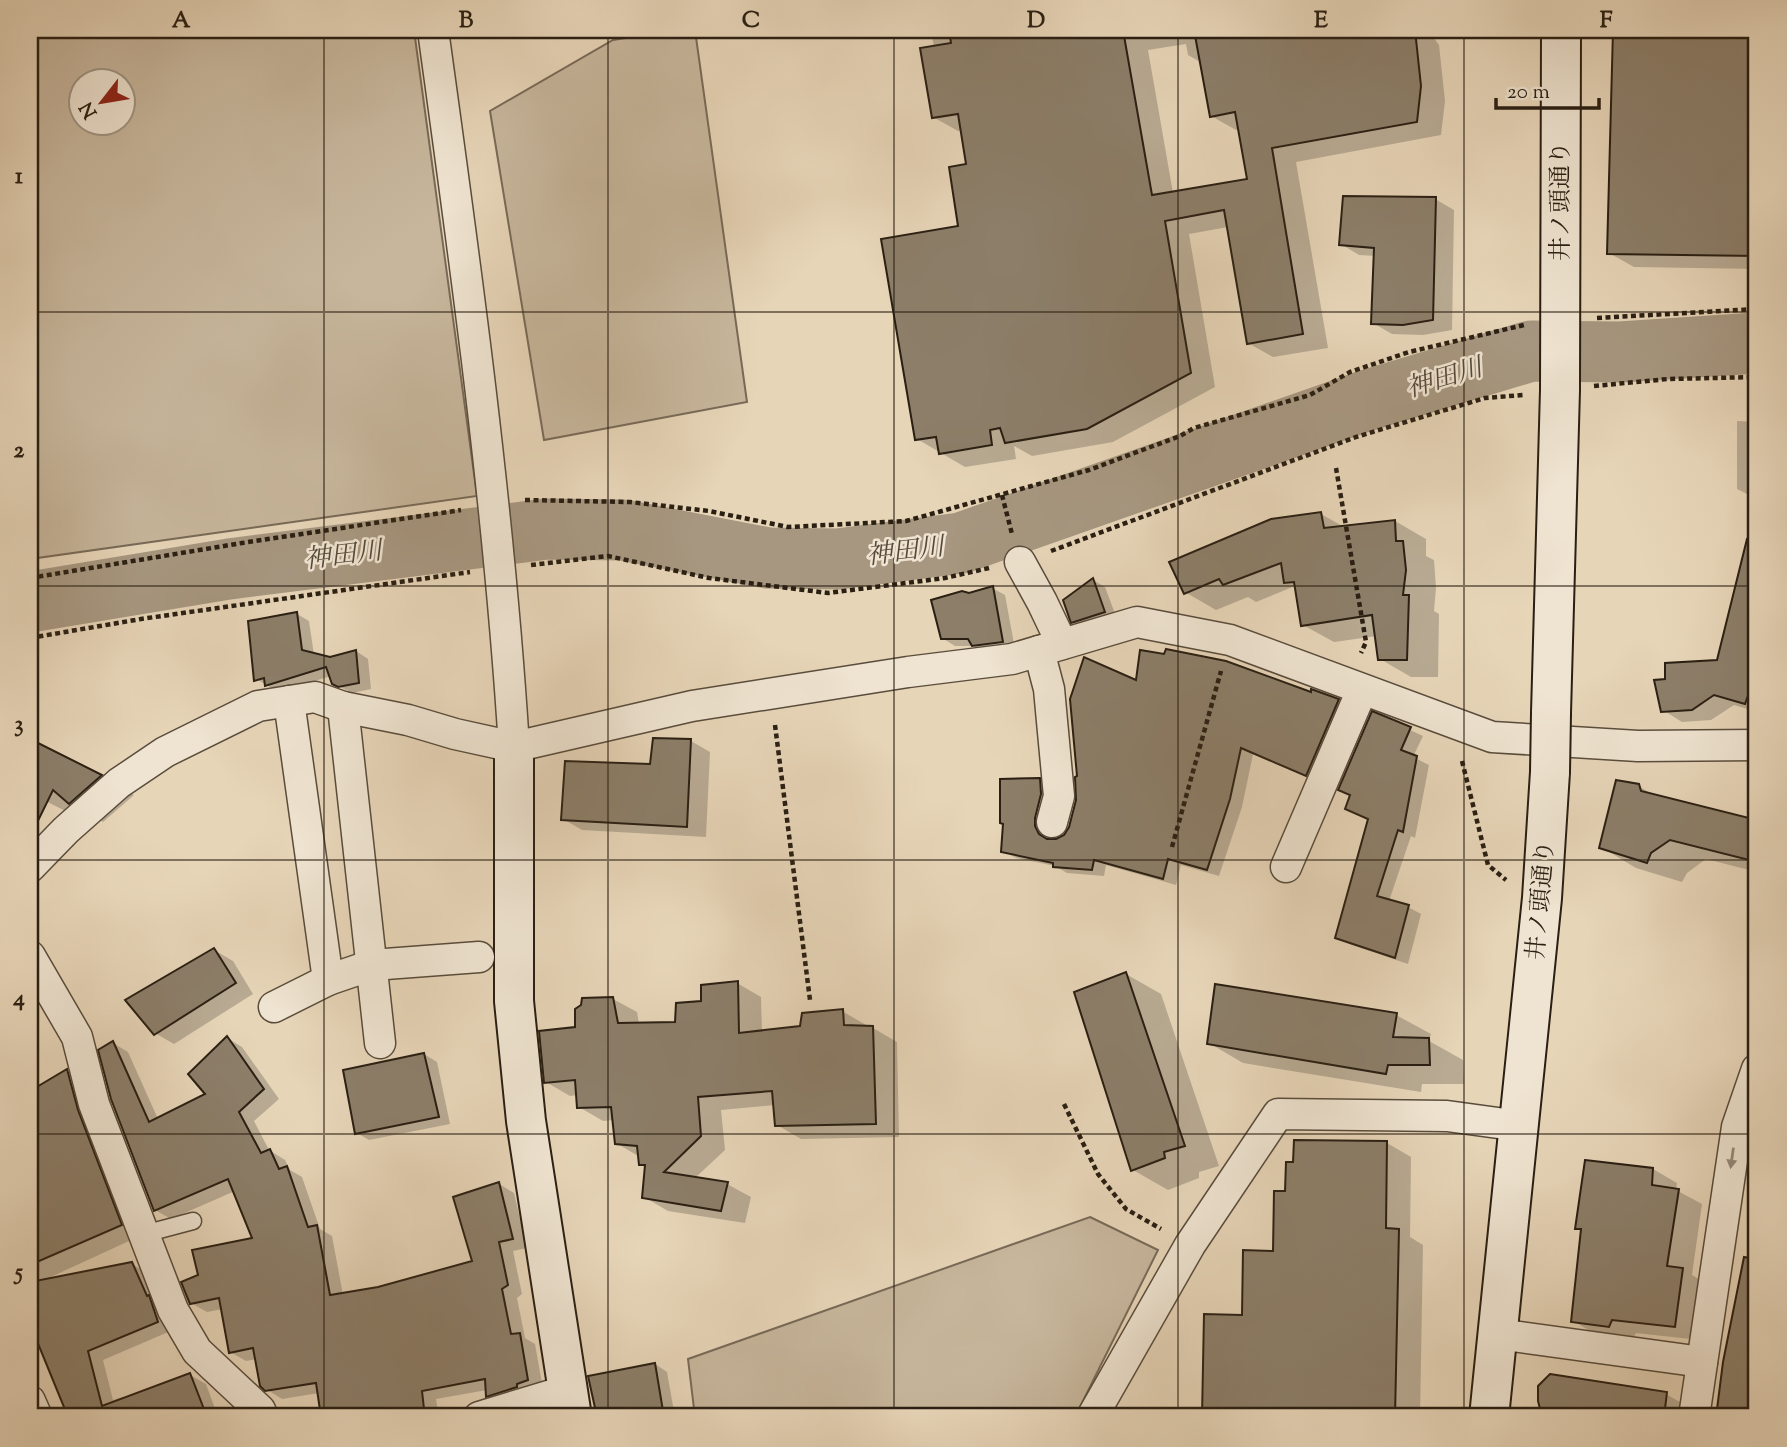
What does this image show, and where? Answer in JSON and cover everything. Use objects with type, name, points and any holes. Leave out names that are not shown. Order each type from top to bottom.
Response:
[{"type":"main road","name":"井ノ頭通り","points":[[1489,1417],[1542,898],[1550,772],[1561,324],[1561,30]]},
{"type":"main road","points":[[514,747],[514,1001],[526,1121],[570,1404]]},
{"type":"street","points":[[433,30],[494,507],[514,747]]},
{"type":"street","points":[[1016,549],[1042,602],[1050,648],[1049,689],[1059,796],[1052,822]]},
{"type":"street","points":[[30,867],[118,783],[165,752],[258,706],[314,697],[343,707],[408,720],[514,747],[692,706],[908,672],[1012,659],[1137,622],[1230,640],[1492,737],[1637,746],[1757,745]]},
{"type":"street","points":[[1286,867],[1355,686]]},
{"type":"street","points":[[289,701],[328,981]]},
{"type":"street","points":[[343,707],[380,1043]]},
{"type":"street","points":[[301,788],[350,768]]},
{"type":"street","points":[[30,956],[76,1037],[94,1104],[173,1310],[197,1352],[260,1410],[263,1417]]},
{"type":"street","points":[[274,1007],[328,981],[372,965],[479,957]]},
{"type":"street","points":[[1694,1417],[1737,1127],[1757,1069]]},
{"type":"street","points":[[1092,1417],[1190,1245],[1278,1114],[1447,1116],[1520,1126]]},
{"type":"street","points":[[1498,1334],[1702,1362]]},
{"type":"street","points":[[30,1401],[37,1417]]},
{"type":"street","points":[[479,1417],[570,1404]]},
{"type":"lane","points":[[144,1234],[193,1221]]},
{"type":"path","points":[[30,578],[242,543],[545,499],[630,502],[709,511],[788,527],[906,521],[1089,470],[1180,436],[1194,428],[1310,395],[1350,372],[1409,352],[1561,324],[1757,309]]},
{"type":"path","points":[[30,638],[500,561],[608,556],[709,578],[828,593],[945,578],[1016,549],[1356,437],[1485,398],[1558,387],[1668,379],[1757,377]]},
{"type":"path","points":[[1336,468],[1366,642],[1355,686]]},
{"type":"path","points":[[1002,495],[1016,549]]},
{"type":"path","points":[[1172,847],[1230,640]]},
{"type":"path","points":[[771,693],[810,1000]]},
{"type":"path","points":[[1460,726],[1460,752],[1488,865],[1510,882]]},
{"type":"path","points":[[1064,1104],[1098,1174],[1126,1209],[1190,1245]]},
{"type":"shaded area","points":[[30,30],[414,30],[477,496],[30,559]]},
{"type":"shaded area","points":[[676,30],[695,30],[747,402],[544,440],[490,111],[613,40]]},
{"type":"shaded area","points":[[1090,1217],[1158,1250],[1075,1417],[695,1417],[688,1359]]},
{"type":"building","points":[[949,30],[1123,30],[1152,195],[1247,179],[1235,112],[1210,117],[1194,30],[1415,30],[1421,86],[1417,122],[1272,148],[1303,334],[1247,344],[1224,210],[1165,221],[1191,373],[1087,429],[1005,443],[1000,428],[990,430],[992,445],[939,454],[936,437],[915,440],[881,239],[958,226],[949,167],[966,164],[958,114],[932,118],[920,48],[951,43]]},
{"type":"building","points":[[1613,30],[1752,30],[1751,60],[1757,60],[1757,256],[1607,254]]},
{"type":"building","points":[[1343,196],[1436,197],[1433,320],[1403,325],[1371,324],[1374,248],[1339,245]]},
{"type":"building","points":[[1321,512],[1324,528],[1395,520],[1396,541],[1403,541],[1406,570],[1403,595],[1409,595],[1407,660],[1378,660],[1372,615],[1301,626],[1294,582],[1284,583],[1281,563],[1223,585],[1219,579],[1184,594],[1169,562],[1271,519]]},
{"type":"building","points":[[1747,539],[1757,541],[1757,695],[1749,693],[1745,704],[1714,695],[1692,710],[1661,712],[1654,680],[1665,679],[1665,663],[1717,660]]},
{"type":"building","points":[[1093,578],[1105,612],[1071,623],[1063,600]]},
{"type":"building","points":[[993,586],[1003,642],[972,646],[968,639],[941,639],[931,600]]},
{"type":"building","points":[[297,612],[302,650],[330,657],[356,650],[359,683],[338,687],[332,684],[326,667],[265,686],[264,678],[254,681],[248,621]]},
{"type":"building","points":[[1166,649],[1226,661],[1311,692],[1311,689],[1339,699],[1306,776],[1241,748],[1230,799],[1207,870],[1168,859],[1163,879],[1094,860],[1092,870],[1053,867],[1053,863],[1001,852],[1003,824],[1000,823],[1000,779],[1040,778],[1041,794],[1035,818],[1039,834],[1047,839],[1056,839],[1064,835],[1069,827],[1076,800],[1077,776],[1070,699],[1084,657],[1136,680],[1140,650],[1164,654]]},
{"type":"building","points":[[1372,711],[1411,727],[1401,750],[1417,756],[1403,832],[1398,830],[1377,896],[1409,905],[1395,958],[1335,938],[1368,819],[1345,809],[1350,795],[1338,790]]},
{"type":"building","points":[[653,738],[691,739],[687,827],[561,820],[565,761],[650,764]]},
{"type":"building","points":[[30,739],[102,775],[69,804],[53,790],[30,837]]},
{"type":"building","points":[[1616,780],[1639,784],[1641,791],[1757,820],[1757,862],[1670,840],[1651,853],[1647,863],[1599,848]]},
{"type":"building","points":[[214,948],[236,983],[154,1035],[125,1000]]},
{"type":"building","points":[[1126,972],[1185,1146],[1164,1152],[1165,1158],[1131,1171],[1074,992]]},
{"type":"building","points":[[738,981],[739,1033],[800,1026],[802,1013],[843,1009],[844,1025],[873,1026],[876,1124],[775,1126],[772,1091],[698,1097],[701,1136],[664,1172],[728,1182],[721,1211],[642,1198],[645,1165],[639,1165],[637,1146],[615,1144],[611,1107],[577,1108],[575,1080],[544,1083],[539,1031],[575,1027],[575,1009],[581,1005],[582,998],[613,997],[618,1023],[675,1022],[676,1003],[701,1001],[701,985]]},
{"type":"building","points":[[1215,984],[1397,1013],[1393,1037],[1429,1038],[1430,1065],[1388,1065],[1386,1074],[1207,1044]]},
{"type":"building","points":[[227,1036],[264,1089],[239,1112],[261,1153],[270,1149],[279,1169],[287,1166],[308,1227],[317,1225],[330,1295],[378,1287],[472,1261],[453,1197],[499,1182],[513,1239],[499,1242],[508,1285],[502,1289],[511,1334],[520,1333],[528,1380],[517,1384],[517,1387],[486,1397],[485,1379],[422,1391],[424,1409],[378,1417],[321,1417],[316,1383],[265,1391],[260,1386],[253,1348],[229,1353],[219,1298],[190,1304],[181,1282],[198,1275],[192,1250],[252,1238],[228,1179],[154,1211],[111,1099],[98,1050],[113,1041],[149,1122],[205,1094],[188,1074]]},
{"type":"building","points":[[424,1053],[439,1117],[355,1134],[343,1070]]},
{"type":"building","points":[[67,1069],[78,1110],[122,1225],[30,1265],[30,1091]]},
{"type":"building","points":[[1294,1140],[1387,1141],[1386,1228],[1399,1229],[1395,1417],[1202,1417],[1204,1314],[1242,1315],[1243,1250],[1273,1251],[1274,1191],[1285,1191],[1286,1162],[1293,1162]]},
{"type":"building","points":[[1585,1160],[1653,1168],[1652,1185],[1679,1189],[1667,1266],[1683,1268],[1675,1327],[1612,1320],[1609,1327],[1571,1322],[1581,1229],[1575,1229]]},
{"type":"building","points":[[1744,1257],[1757,1259],[1757,1374],[1750,1417],[1716,1417],[1723,1362]]},
{"type":"building","points":[[132,1262],[147,1296],[149,1295],[158,1322],[88,1351],[102,1406],[190,1373],[207,1417],[68,1417],[30,1324],[30,1282]]},
{"type":"building","points":[[655,1363],[664,1417],[597,1417],[588,1376]]},
{"type":"building","points":[[1550,1374],[1667,1392],[1664,1417],[1542,1417],[1538,1386]]},
{"type":"waterway","name":"神田川","points":[[30,602],[229,569],[547,529],[623,530],[768,558],[838,559],[961,543],[1365,401],[1531,351],[1620,352],[1757,343]]}]
